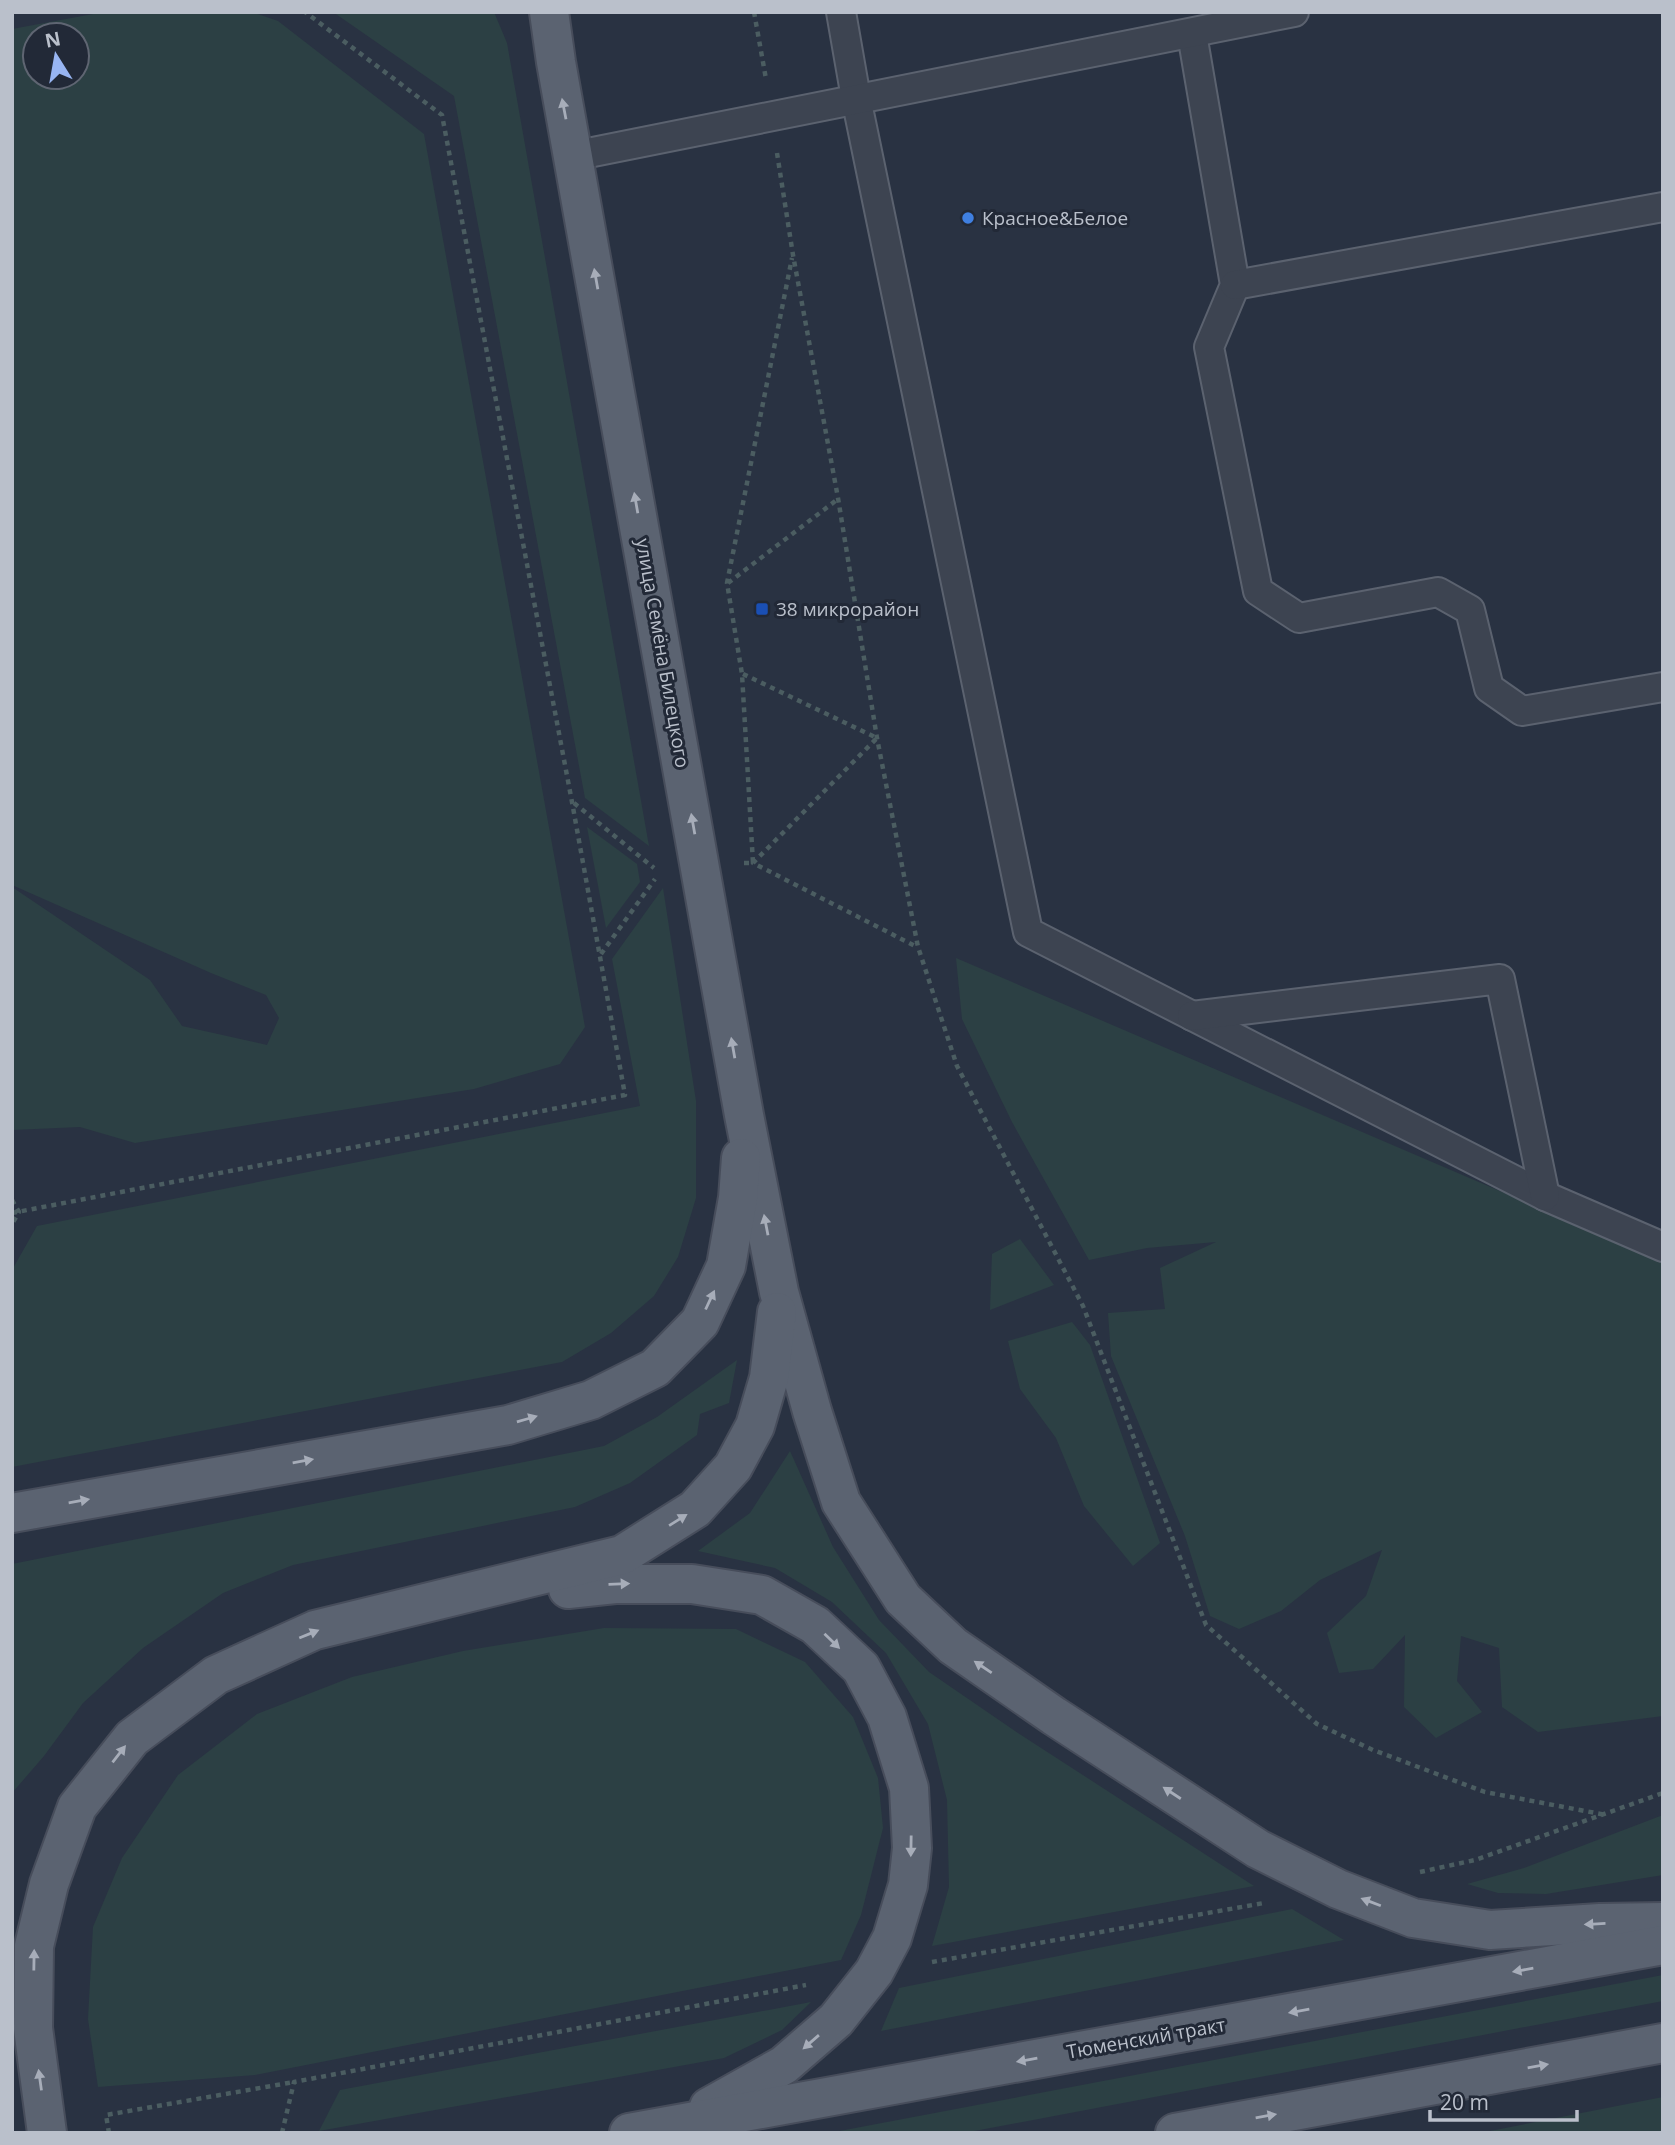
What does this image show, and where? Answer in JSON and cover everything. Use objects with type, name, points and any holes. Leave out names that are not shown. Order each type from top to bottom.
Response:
[{"type":"main road","points":[[538,12],[556,62]]},
{"type":"main road","name":"улица Семёна Билецкого","points":[[550,12],[556,62],[744,1115],[779,1292]]},
{"type":"main road","points":[[12,1513],[508,1425],[591,1401],[655,1368],[700,1322],[726,1266],[737,1198],[744,1115]]},
{"type":"main road","points":[[47,2133],[33,2028],[34,1946],[49,1884],[77,1807],[132,1738],[216,1675],[315,1630],[622,1555],[695,1509],[733,1467],[755,1426],[769,1378],[779,1292]]},
{"type":"main road","points":[[779,1292],[841,1502],[903,1599],[953,1646],[1054,1716],[1258,1849],[1338,1889],[1413,1918],[1490,1930],[1663,1922]]},
{"type":"main road","points":[[430,1603],[615,1584],[692,1584],[762,1595],[815,1625],[861,1668],[887,1717],[909,1788],[912,1848],[908,1885],[892,1938],[874,1972],[836,2020],[784,2065],[679,2123]]},
{"type":"main road","name":"Тюменский тракт","points":[[629,2133],[1663,1945]]},
{"type":"main road","points":[[1174,2133],[1663,2043]]},
{"type":"lane","points":[[841,12],[856,98],[1028,932],[1545,1196],[1663,1247]]},
{"type":"lane","points":[[573,156],[1294,12]]},
{"type":"lane","points":[[1192,34],[1235,285],[1209,347],[1258,591],[1299,618],[1438,592],[1470,610],[1489,688],[1522,711],[1663,687]]},
{"type":"lane","points":[[1235,285],[1663,207]]},
{"type":"lane","points":[[1192,1016],[1500,979],[1545,1196]]},
{"type":"path","points":[[12,1213],[625,1095],[442,115],[305,12]]},
{"type":"path","points":[[754,12],[793,255],[838,498],[877,738],[918,947],[957,1066],[1083,1307],[1206,1625],[1317,1724],[1350,1740],[1485,1793],[1606,1815]]},
{"type":"path","points":[[752,863],[742,674],[727,583],[793,255]]},
{"type":"path","points":[[727,583],[838,498]]},
{"type":"path","points":[[742,674],[877,738]]},
{"type":"path","points":[[752,863],[877,738]]},
{"type":"path","points":[[572,802],[660,873],[600,955]]},
{"type":"path","points":[[752,863],[918,947]]},
{"type":"path","points":[[12,1200],[19,1212]]},
{"type":"path","points":[[12,1224],[19,1212]]},
{"type":"path","points":[[1413,1873],[1475,1860],[1663,1793]]},
{"type":"path","points":[[874,1972],[1272,1902]]},
{"type":"path","points":[[109,2133],[106,2115],[806,1985]]},
{"type":"path","points":[[282,2133],[294,2082]]},
{"type":"green space","points":[[104,12],[252,12],[278,21],[424,134],[585,1027],[560,1064],[474,1089],[135,1143],[80,1127],[12,1130],[12,887],[150,980],[182,1026],[267,1045],[279,1018],[266,995],[12,885],[12,29],[21,27],[21,91],[91,91],[91,21],[55,21]]},
{"type":"green space","points":[[333,12],[494,12],[507,43],[649,846],[585,798],[454,96]]},
{"type":"green space","points":[[587,827],[637,864],[640,882],[606,928]]},
{"type":"green space","points":[[663,888],[696,1101],[696,1198],[678,1257],[654,1296],[611,1333],[562,1362],[12,1467],[12,1270],[37,1226],[640,1106],[612,959]]},
{"type":"green space","points":[[956,958],[1663,1261],[1663,1716],[1538,1732],[1502,1707],[1499,1648],[1461,1636],[1457,1681],[1482,1712],[1436,1738],[1404,1707],[1405,1635],[1373,1669],[1339,1673],[1327,1633],[1366,1596],[1382,1550],[1320,1580],[1281,1611],[1239,1629],[1210,1616],[1185,1536],[1111,1356],[1108,1313],[1165,1309],[1160,1268],[1216,1242],[1147,1248],[1089,1260],[1012,1122],[962,1019]]},
{"type":"green space","points":[[1020,1239],[1054,1285],[990,1310],[992,1254]]},
{"type":"green space","points":[[1072,1322],[1090,1345],[1160,1543],[1133,1566],[1084,1506],[1056,1438],[1020,1389],[1008,1341]]},
{"type":"green space","points":[[737,1360],[729,1403],[700,1414],[697,1435],[630,1483],[575,1507],[293,1565],[223,1593],[143,1648],[83,1703],[44,1756],[12,1793],[12,1564],[604,1446],[657,1417]]},
{"type":"green space","points":[[790,1451],[833,1547],[879,1620],[929,1672],[1254,1886],[932,1946],[949,1887],[947,1800],[928,1724],[886,1653],[832,1602],[775,1568],[698,1551],[750,1513]]},
{"type":"green space","points":[[604,1628],[736,1629],[805,1662],[853,1717],[878,1778],[883,1828],[861,1915],[841,1960],[255,2075],[98,2087],[88,2019],[93,1927],[122,1858],[178,1775],[257,1714],[352,1677],[463,1651]]},
{"type":"green space","points":[[1663,1815],[1663,1875],[1546,1894],[1498,1893],[1467,1884],[1524,1868]]},
{"type":"green space","points":[[1292,1909],[1344,1940],[881,2031],[899,1988]]},
{"type":"green space","points":[[1663,1975],[1663,2001],[964,2133],[829,2133]]},
{"type":"green space","points":[[811,2002],[782,2030],[724,2058],[319,2131],[340,2090]]},
{"type":"green space","points":[[1663,2097],[1663,2133],[1480,2133]]},
{"type":"place","name":"Красное&Белое","points":[[968,218]]},
{"type":"place","name":"38 микрорайон","points":[[762,609]]}]
